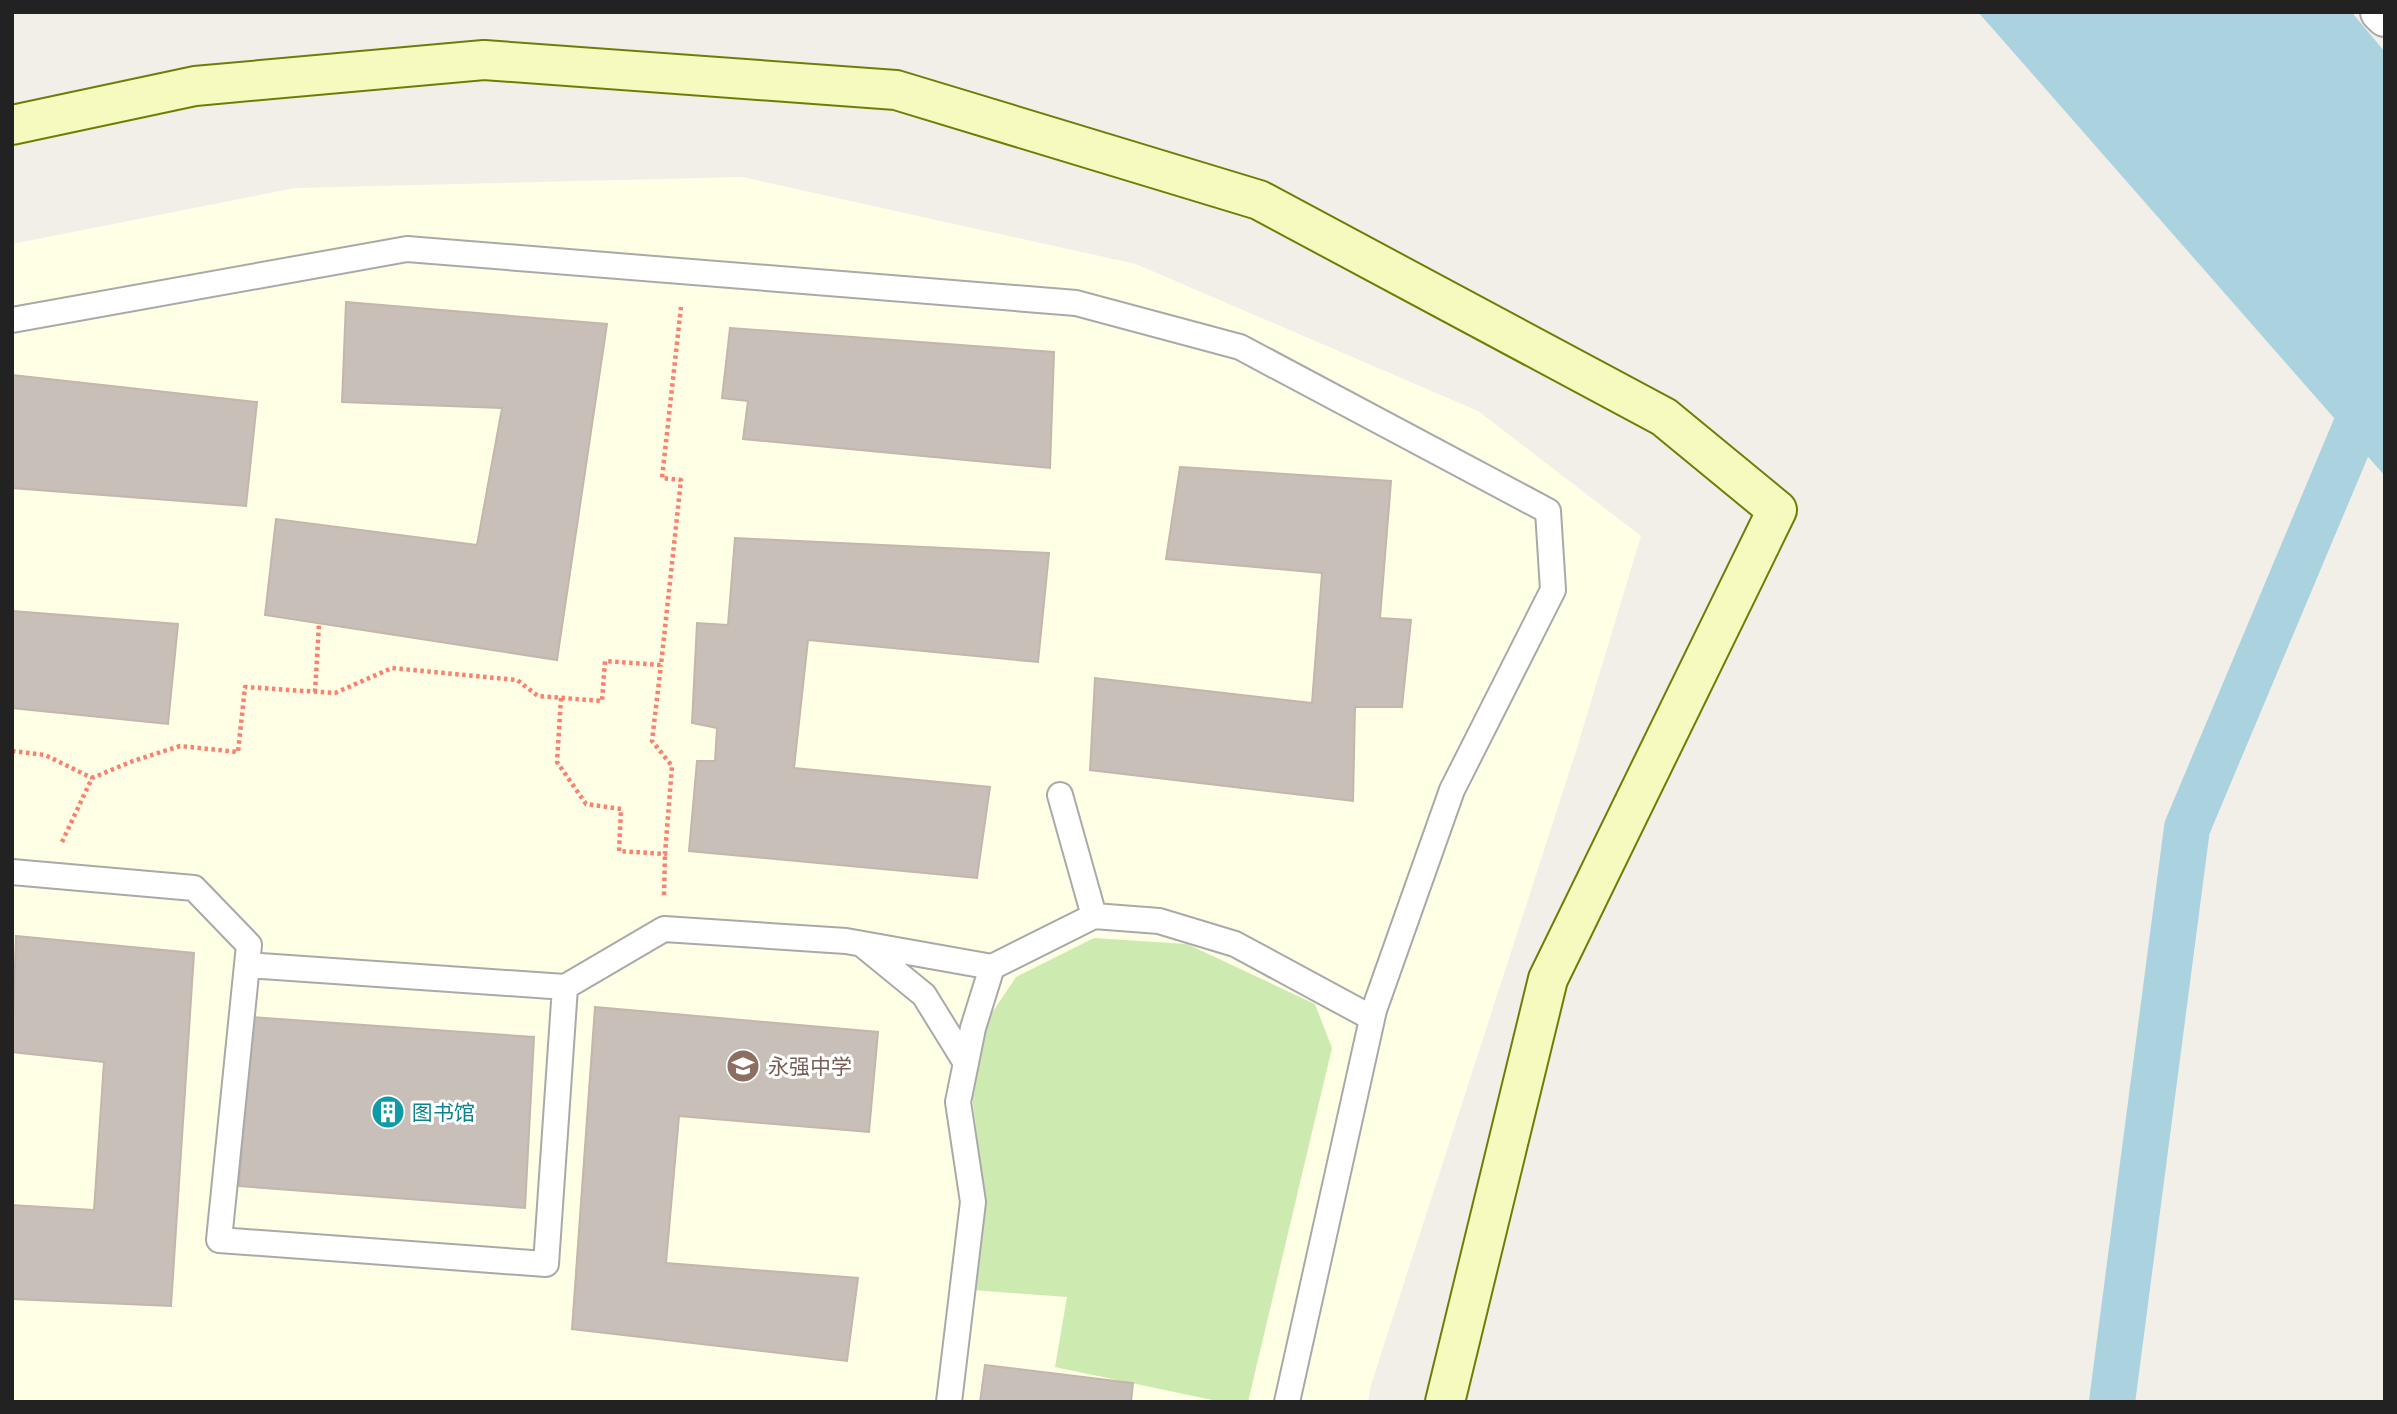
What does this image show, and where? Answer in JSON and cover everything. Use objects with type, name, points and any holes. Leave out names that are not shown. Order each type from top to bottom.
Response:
[{"type":"street","points":[[2380,12],[2385,17]]},
{"type":"street","points":[[12,125],[195,86],[484,60],[896,90],[1259,200],[1664,417],[1777,510],[1548,979],[1445,1402]]},
{"type":"lane","points":[[12,320],[407,249],[1076,303],[1240,347],[1548,511],[1553,590],[1452,790],[1372,1018],[1287,1402]]},
{"type":"lane","points":[[1060,795],[1094,916]]},
{"type":"lane","points":[[12,872],[194,888],[250,945],[219,1240],[547,1264],[565,987]]},
{"type":"lane","points":[[247,965],[565,987],[664,929],[862,944],[992,967],[1094,916],[1159,921],[1235,944],[1372,1018]]},
{"type":"lane","points":[[862,944],[924,995],[966,1063]]},
{"type":"lane","points":[[949,1402],[973,1202],[958,1102],[973,1028],[992,967]]},
{"type":"path","points":[[561,698],[556,762],[586,804],[621,809],[619,850],[665,853],[672,766],[652,741],[681,480],[662,478],[685,271]]},
{"type":"path","points":[[315,692],[319,624]]},
{"type":"path","points":[[46,876],[92,778],[180,746],[238,752],[245,687],[335,693],[392,668],[517,680],[538,696],[602,701],[605,661],[662,665]]},
{"type":"path","points":[[12,751],[45,755],[92,778]]},
{"type":"shaded area","name":"永强中学","points":[[742,177],[1136,264],[1478,411],[1641,536],[1577,748],[1371,1385],[1368,1402],[12,1402],[12,244],[295,188]]},
{"type":"green space","points":[[1094,938],[1187,944],[1315,1004],[1332,1048],[1248,1402],[1222,1402],[1055,1367],[1067,1297],[971,1290],[986,1205],[972,1096],[982,1028],[1016,977]]},
{"type":"water","points":[[1978,12],[2352,12],[2385,52],[2385,476]]},
{"type":"building","points":[[346,302],[607,324],[557,660],[265,615],[276,519],[477,545],[502,408],[342,402]]},
{"type":"building","points":[[730,328],[1054,352],[1050,468],[743,439],[748,401],[722,398]]},
{"type":"building","points":[[12,375],[257,402],[246,506],[12,488]]},
{"type":"building","points":[[1180,467],[1391,481],[1380,618],[1411,620],[1402,707],[1355,707],[1353,801],[1090,770],[1095,678],[1312,703],[1322,573],[1166,559]]},
{"type":"building","points":[[735,538],[1049,553],[1038,662],[808,640],[794,768],[990,787],[977,878],[689,851],[697,761],[715,761],[717,728],[692,723],[697,623],[728,625]]},
{"type":"building","points":[[12,611],[178,624],[168,724],[12,708]]},
{"type":"building","points":[[16,936],[194,953],[171,1306],[12,1299],[12,1205],[94,1210],[104,1062],[12,1052]]},
{"type":"building","points":[[595,1007],[878,1032],[869,1132],[679,1116],[666,1263],[858,1278],[847,1361],[572,1329]]},
{"type":"building","name":"图书馆","points":[[252,1017],[534,1037],[525,1208],[239,1186]]},
{"type":"building","points":[[985,1365],[1133,1383],[1131,1402],[980,1402]]},
{"type":"waterway","points":[[2112,1402],[2187,828],[2385,357]]},
{"type":"place","name":"永强中学","points":[[743,1066]]},
{"type":"place","name":"图书馆","points":[[388,1112]]}]
